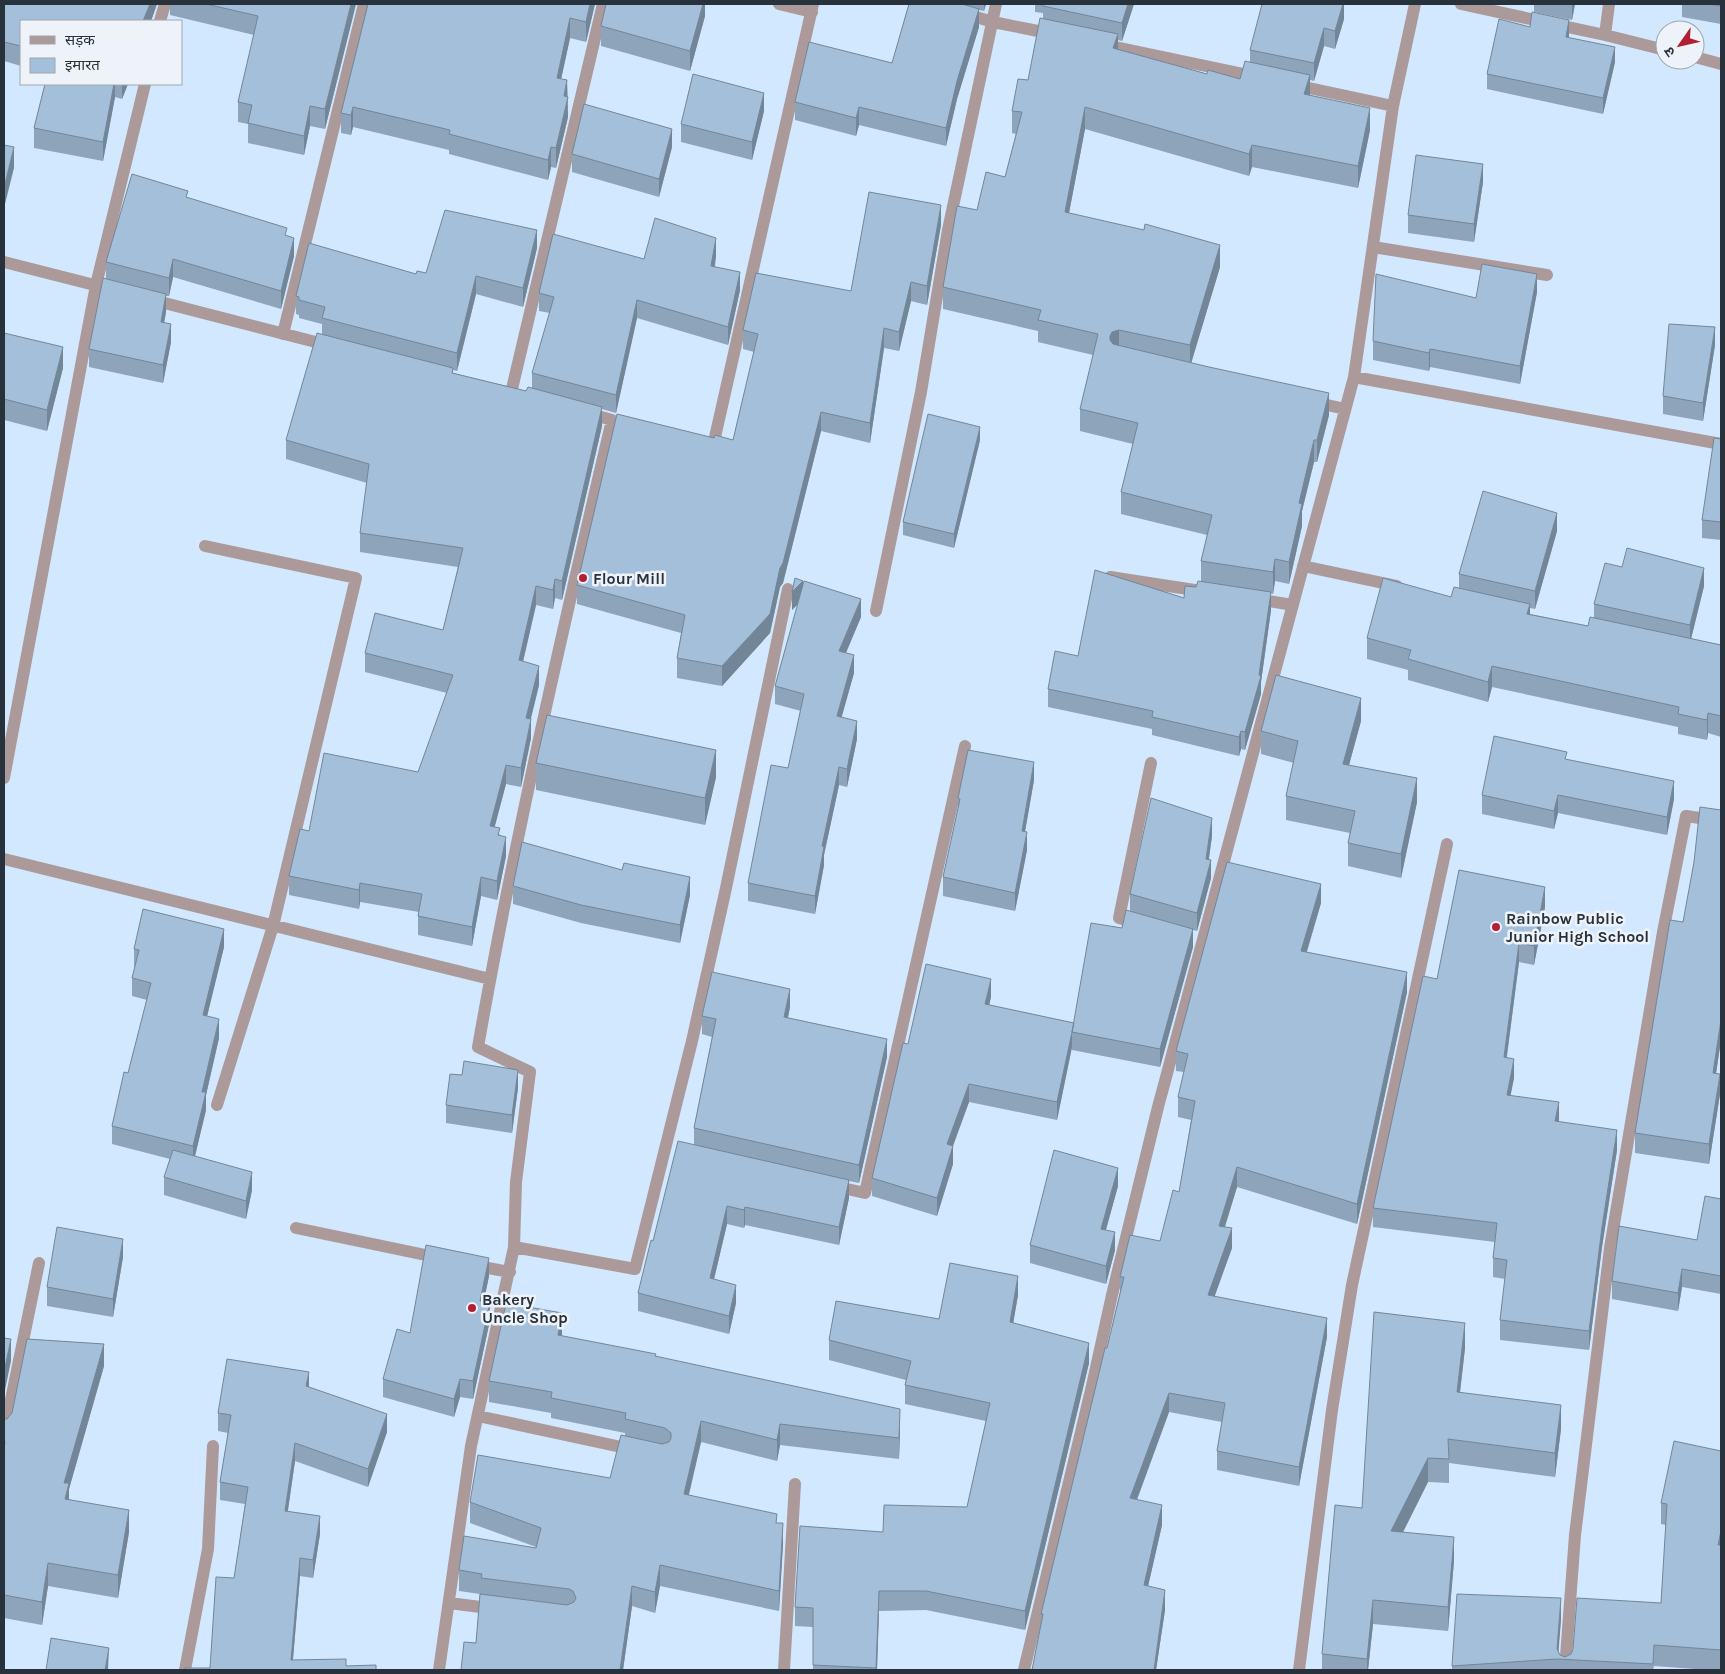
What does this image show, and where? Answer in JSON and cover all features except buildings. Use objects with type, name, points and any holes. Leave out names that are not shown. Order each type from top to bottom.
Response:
[{"type":"street","points":[[160,20],[165,4]]},
{"type":"street","points":[[282,334],[364,4]]},
{"type":"street","points":[[511,393],[603,4]]},
{"type":"street","points":[[695,441],[713,446],[812,8],[779,4]]},
{"type":"street","points":[[876,611],[921,392],[948,230],[996,4]]},
{"type":"street","points":[[1024,1670],[1198,940],[1293,605],[1354,377],[1393,106],[1415,4]]},
{"type":"street","points":[[1461,4],[1655,48]]},
{"type":"street","points":[[1605,35],[1609,4]]},
{"type":"street","points":[[947,9],[993,22],[1062,36]]},
{"type":"street","points":[[1091,42],[1266,79]]},
{"type":"street","points":[[1705,60],[1721,64]]},
{"type":"street","points":[[1286,83],[1393,106]]},
{"type":"street","points":[[4,778],[96,285],[145,85]]},
{"type":"street","points":[[1373,247],[1547,274]]},
{"type":"street","points":[[4,262],[340,349]]},
{"type":"street","points":[[1354,377],[1721,444]]},
{"type":"street","points":[[1298,399],[1345,409]]},
{"type":"street","points":[[439,1670],[472,1446],[514,1247],[516,1182],[530,1072],[478,1046],[490,979],[558,652],[616,421],[575,410]]},
{"type":"street","points":[[205,546],[356,578],[273,926],[217,1105]]},
{"type":"street","points":[[1303,566],[1410,589]]},
{"type":"street","points":[[1110,578],[1216,593]]},
{"type":"street","points":[[514,1247],[635,1269],[670,1149],[788,589]]},
{"type":"street","points":[[1245,598],[1293,605]]},
{"type":"street","points":[[818,1182],[865,1193],[965,746]]},
{"type":"street","points":[[1151,763],[1119,918],[1156,928]]},
{"type":"street","points":[[1565,1670],[1575,1535],[1610,1248],[1663,932],[1686,816],[1721,821]]},
{"type":"street","points":[[1299,1670],[1332,1410],[1352,1286],[1447,844]]},
{"type":"street","points":[[4,859],[490,979]]},
{"type":"street","points":[[296,1228],[510,1272]]},
{"type":"street","points":[[4,1434],[39,1263]]},
{"type":"street","points":[[478,1416],[644,1452]]},
{"type":"street","points":[[185,1670],[208,1549],[213,1446]]},
{"type":"street","points":[[784,1670],[795,1484]]},
{"type":"street","points":[[449,1603],[513,1611]]},
{"type":"place","name":"Flour Mill","points":[[583,578]]},
{"type":"place","name":"Rainbow Public Junior High School","points":[[1496,927]]},
{"type":"place","name":"Bakery Uncle Shop","points":[[472,1308]]}]
